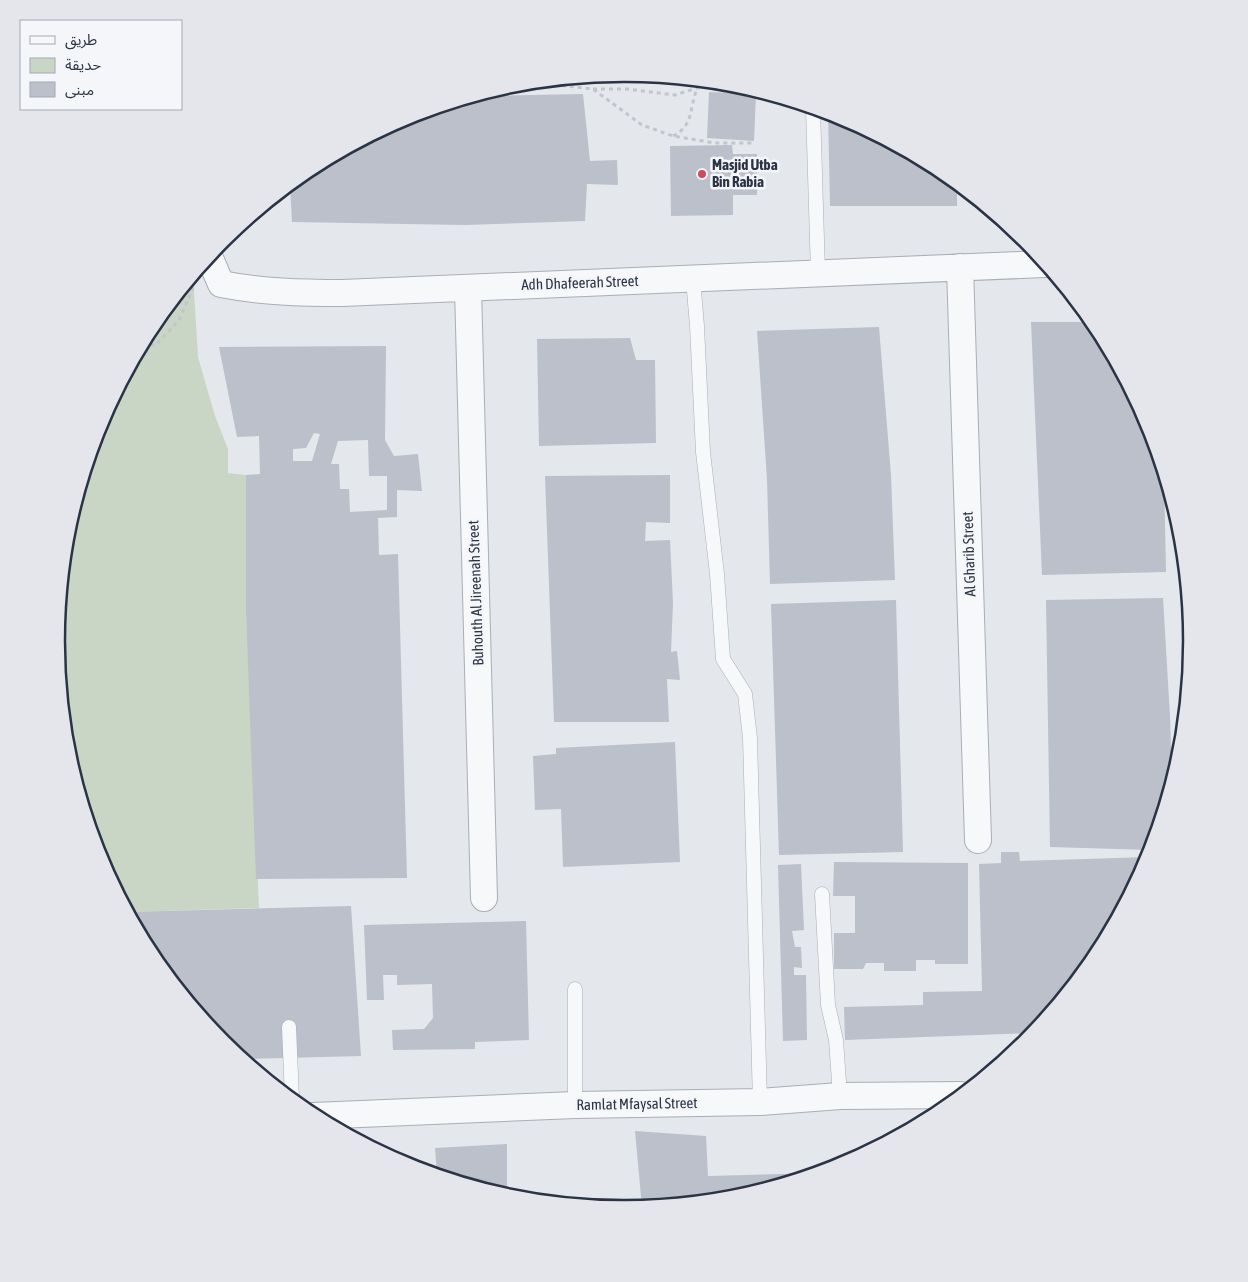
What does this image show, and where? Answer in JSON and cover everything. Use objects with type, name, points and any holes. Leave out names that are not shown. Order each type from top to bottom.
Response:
[{"type":"street","name":"Adh Dhafeerah Street","points":[[212,263],[221,284],[258,291],[303,294],[342,294],[1037,264]]},
{"type":"street","name":"Al Gharib Street","points":[[960,267],[978,840]]},
{"type":"street","name":"Buhouth Al Jireenah Street","points":[[468,288],[484,898]]},
{"type":"street","name":"Ramlat Mfaysal Street","points":[[328,1115],[575,1105],[760,1102],[840,1096],[949,1095]]},
{"type":"lane","points":[[814,116],[818,273]]},
{"type":"lane","points":[[693,279],[703,452],[717,574],[723,659],[745,694],[750,738],[760,1102]]},
{"type":"lane","points":[[822,894],[828,1005],[836,1040],[840,1096]]},
{"type":"lane","points":[[575,989],[575,1105]]},
{"type":"lane","points":[[289,1027],[292,1090]]},
{"type":"path","points":[[566,85],[627,89],[675,95],[700,88]]},
{"type":"path","points":[[593,88],[642,125],[673,136],[715,143],[752,143]]},
{"type":"path","points":[[673,136],[682,131],[690,119],[691,105],[697,88]]},
{"type":"path","points":[[150,345],[156,345],[179,320],[195,285]]},
{"type":"green space","points":[[194,285],[198,357],[215,416],[228,449],[228,473],[246,475],[246,613],[259,908],[136,912],[108,855],[84,786],[70,714],[66,678],[66,604],[70,568],[84,496],[95,461],[108,427],[140,361],[159,330]]},
{"type":"building","points":[[709,92],[733,93],[756,98],[754,141],[707,138]]},
{"type":"building","points":[[583,94],[590,161],[617,160],[618,185],[587,184],[585,221],[465,225],[292,222],[290,193],[313,176],[377,140],[410,125],[444,112],[504,95]]},
{"type":"building","points":[[828,121],[904,157],[935,176],[957,193],[957,206],[830,206]]},
{"type":"building","name":"Masjid Utba Bin Rabia","points":[[732,145],[733,154],[757,154],[757,195],[733,195],[733,215],[671,216],[670,146]]},
{"type":"building","points":[[1031,322],[1083,322],[1125,394],[1153,461],[1165,498],[1166,572],[1042,575]]},
{"type":"building","points":[[879,327],[891,475],[895,580],[770,584],[767,479],[757,331]]},
{"type":"building","points":[[630,338],[636,360],[655,360],[656,443],[539,446],[537,339]]},
{"type":"building","points":[[386,346],[385,440],[394,456],[418,454],[422,491],[397,490],[397,517],[378,518],[379,555],[398,554],[407,878],[256,879],[246,613],[246,475],[260,474],[259,436],[237,437],[219,347]],"holes":[[[314,433],[320,434],[312,461],[293,461],[293,449],[306,448]],[[368,440],[369,476],[387,476],[387,510],[350,512],[349,489],[340,489],[339,464],[331,464],[338,441]]]},
{"type":"building","points":[[670,475],[670,523],[646,522],[645,541],[670,540],[673,603],[671,652],[677,651],[680,680],[667,679],[669,722],[554,722],[545,476]]},
{"type":"building","points":[[1163,598],[1171,754],[1164,786],[1142,850],[1050,847],[1046,600]]},
{"type":"building","points":[[896,600],[903,852],[779,855],[771,604]]},
{"type":"building","points":[[675,742],[680,862],[563,867],[561,809],[535,810],[533,756],[556,754],[556,748]]},
{"type":"building","points":[[1001,852],[1019,852],[1020,861],[1139,857],[1108,921],[1089,952],[1044,1010],[1021,1033],[845,1040],[844,1007],[923,1005],[923,992],[982,991],[979,864],[1001,863]]},
{"type":"building","points":[[834,862],[968,863],[968,964],[935,964],[935,960],[916,960],[916,971],[884,971],[884,963],[866,963],[863,969],[834,969],[834,933],[855,933],[855,896],[833,896]]},
{"type":"building","points":[[801,864],[804,930],[792,931],[795,947],[801,947],[802,968],[794,967],[794,975],[806,975],[807,1040],[783,1041],[778,865]]},
{"type":"building","points":[[351,906],[361,1056],[253,1059],[204,1010],[159,952],[136,912]]},
{"type":"building","points":[[526,921],[529,1040],[475,1042],[475,1049],[393,1050],[392,1030],[424,1029],[433,1018],[432,984],[397,985],[397,975],[383,975],[384,1000],[367,1000],[364,925]]},
{"type":"building","points":[[635,1131],[706,1136],[708,1176],[792,1174],[733,1189],[697,1195],[641,1200]]},
{"type":"building","points":[[507,1144],[507,1187],[479,1181],[436,1167],[435,1148]]},
{"type":"place","name":"Masjid Utba Bin Rabia","points":[[702,174]]}]
